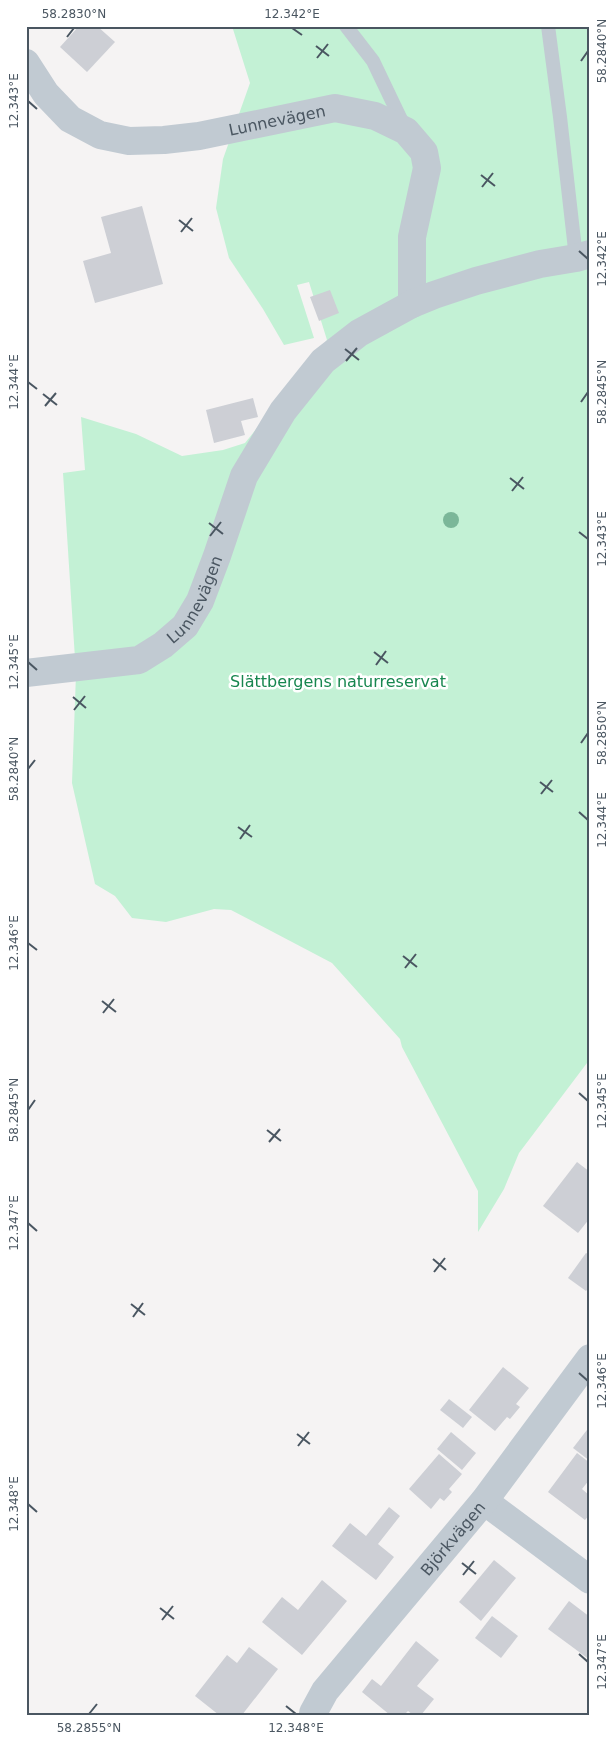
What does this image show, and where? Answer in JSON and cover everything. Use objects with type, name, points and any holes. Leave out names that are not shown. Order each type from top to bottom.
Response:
[{"type":"street","name":"Lunnevägen","points":[[26,63],[46,94],[70,119],[100,135],[130,141],[199,136],[335,108],[375,116],[406,131],[424,152],[427,168],[412,237],[412,304]]},
{"type":"street","name":"Lunnevägen","points":[[26,672],[139,660],[163,645],[185,626],[200,602],[244,476],[283,410],[323,361],[359,333],[412,304],[476,281],[540,264],[583,256]]},
{"type":"street","name":"Björkvägen","points":[[313,1715],[325,1691],[484,1501],[590,1358]]},
{"type":"street","points":[[484,1501],[590,1580]]},
{"type":"lane","points":[[346,26],[373,61],[406,131]]},
{"type":"lane","points":[[548,26],[560,117],[583,256]]},
{"type":"green space","name":"Slättbergens naturreservat","points":[[232,26],[590,26],[590,1059],[519,1153],[504,1189],[478,1232],[478,1191],[402,1047],[400,1039],[332,963],[231,910],[214,909],[166,922],[132,918],[115,896],[95,884],[72,783],[76,674],[63,473],[85,470],[81,417],[136,434],[182,456],[223,450],[245,443],[327,340],[309,282],[297,285],[314,338],[284,345],[229,258],[216,208],[223,159],[250,83]]},
{"type":"building","points":[[79,26],[97,26],[115,42],[87,72],[60,47]]},
{"type":"building","points":[[142,206],[163,284],[95,303],[83,261],[111,253],[101,217]]},
{"type":"building","points":[[330,290],[339,313],[319,321],[310,297]]},
{"type":"building","points":[[253,398],[258,417],[241,421],[245,435],[214,443],[206,410]]},
{"type":"building","points":[[577,1162],[590,1172],[590,1218],[578,1233],[543,1206]]},
{"type":"building","points":[[586,1253],[590,1255],[590,1286],[586,1291],[568,1278]]},
{"type":"building","points":[[503,1367],[529,1388],[516,1404],[520,1407],[510,1419],[507,1417],[495,1431],[469,1410]]},
{"type":"building","points":[[449,1399],[472,1417],[463,1428],[440,1410]]},
{"type":"building","points":[[590,1426],[590,1461],[573,1448]]},
{"type":"building","points":[[451,1432],[476,1453],[462,1470],[437,1449]]},
{"type":"building","points":[[577,1453],[590,1463],[590,1479],[582,1489],[590,1496],[590,1514],[585,1520],[548,1492]]},
{"type":"building","points":[[439,1454],[462,1474],[449,1489],[452,1492],[444,1501],[440,1498],[431,1509],[409,1489]]},
{"type":"building","points":[[389,1507],[400,1516],[378,1544],[394,1557],[376,1580],[332,1546],[350,1523],[366,1536]]},
{"type":"building","points":[[494,1560],[516,1578],[481,1621],[459,1602]]},
{"type":"building","points":[[322,1580],[347,1601],[302,1655],[262,1622],[282,1597],[298,1610]]},
{"type":"building","points":[[569,1601],[590,1617],[590,1660],[548,1629]]},
{"type":"building","points":[[492,1616],[518,1636],[501,1658],[475,1638]]},
{"type":"building","points":[[416,1641],[439,1660],[417,1686],[434,1699],[421,1715],[413,1715],[408,1711],[404,1715],[390,1715],[362,1692],[372,1679],[381,1686]]},
{"type":"building","points":[[249,1647],[278,1669],[242,1715],[219,1715],[195,1696],[227,1655],[237,1663]]}]
